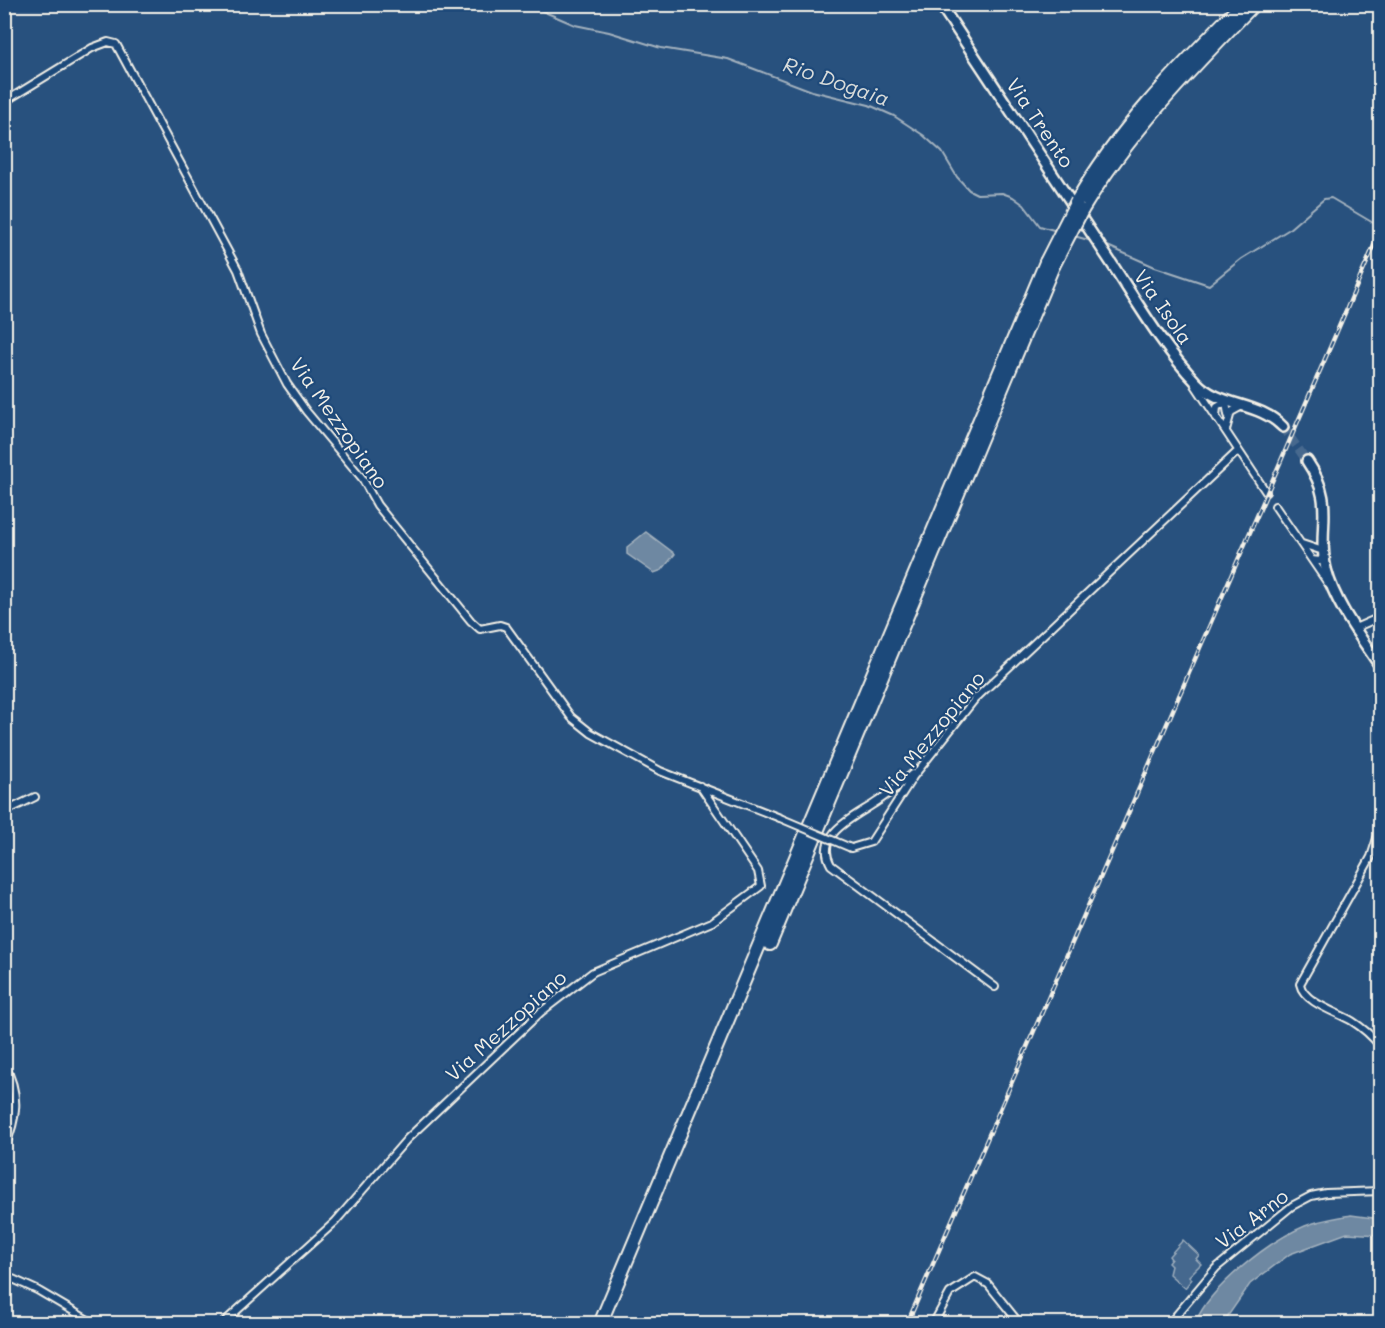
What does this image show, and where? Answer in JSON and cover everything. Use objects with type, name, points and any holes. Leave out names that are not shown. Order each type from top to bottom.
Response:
[{"type":"highway","points":[[600,1323],[1050,264],[1102,162],[1148,103],[1242,4]]},
{"type":"highway","points":[[1080,205],[1152,112],[1254,4]]},
{"type":"highway","points":[[608,1323],[1050,264]]},
{"type":"street","name":"Via Trento","points":[[940,4],[1111,262]]},
{"type":"street","name":"Via Mezzopiano","points":[[4,102],[92,48],[108,42],[116,44],[238,270],[261,334],[287,384],[306,411],[363,478],[377,505],[477,627],[484,629],[504,626],[513,633],[560,703],[581,726],[641,762],[851,848],[871,842],[923,764],[975,699],[1238,451]]},
{"type":"street","name":"Via Isola","points":[[1111,262],[1266,492]]},
{"type":"street","name":"Via Isola","points":[[1186,371],[1209,394],[1226,402],[1247,406],[1268,414],[1283,427]]},
{"type":"street","name":"Via Isola","points":[[1226,402],[1229,408],[1227,433]]},
{"type":"street","points":[[1226,402],[1217,407],[1217,419],[1227,418],[1234,409],[1247,406]]},
{"type":"street","points":[[1307,461],[1322,488],[1326,568],[1339,601]]},
{"type":"street","points":[[1275,506],[1317,562],[1325,555]]},
{"type":"street","points":[[1311,552],[1325,529]]},
{"type":"street","points":[[1311,552],[1325,555]]},
{"type":"street","points":[[1311,552],[1380,666]]},
{"type":"street","points":[[1355,628],[1380,617]]},
{"type":"street","points":[[923,764],[892,792],[854,816],[831,835],[826,856],[831,865],[995,987]]},
{"type":"street","name":"Via Mezzopiano","points":[[222,1323],[335,1222],[407,1139],[541,1012],[593,972],[712,922],[761,886],[758,871],[699,786]]},
{"type":"street","points":[[4,812],[35,797]]},
{"type":"street","points":[[1380,829],[1371,857],[1300,984],[1301,990],[1308,997],[1352,1021],[1368,1032],[1380,1046]]},
{"type":"street","points":[[4,1064],[13,1081],[17,1111],[4,1149]]},
{"type":"street","name":"Via Arno","points":[[1169,1323],[1216,1268],[1292,1206],[1311,1196],[1326,1193],[1380,1191]]},
{"type":"street","points":[[4,1275],[37,1290],[95,1323]]},
{"type":"street","points":[[933,1323],[950,1293],[975,1277],[988,1284],[1020,1323]]},
{"type":"shaded area","points":[[646,532],[675,554],[662,570],[654,573],[627,554],[627,547]]},
{"type":"shaded area","points":[[1351,1215],[1380,1219],[1380,1235],[1347,1233],[1290,1254],[1250,1284],[1223,1323],[1195,1323],[1213,1295],[1227,1280],[1275,1242],[1310,1224]]},
{"type":"shaded area","points":[[1183,1240],[1199,1255],[1196,1259],[1201,1264],[1189,1276],[1192,1279],[1185,1288],[1169,1274],[1171,1266],[1168,1263],[1171,1259],[1169,1256]]},
{"type":"waterway","name":"Rio Dogaia","points":[[526,4],[575,25],[609,32],[661,48],[728,59],[812,91],[869,105],[894,116],[923,135],[942,152],[957,177],[969,190],[977,194],[1002,193],[1013,197],[1024,205],[1040,226],[1057,231]]},
{"type":"waterway","name":"Rio Dogaia","points":[[1103,244],[1155,267],[1209,285],[1241,259],[1288,230],[1324,199],[1331,198],[1380,227]]},
{"type":"waterway","name":"Rio Dogaia","points":[[1074,236],[1092,241]]},
{"type":"tunnel","points":[[1283,427],[1307,461]]},
{"type":"railway","points":[[907,1324],[1380,232]]}]
